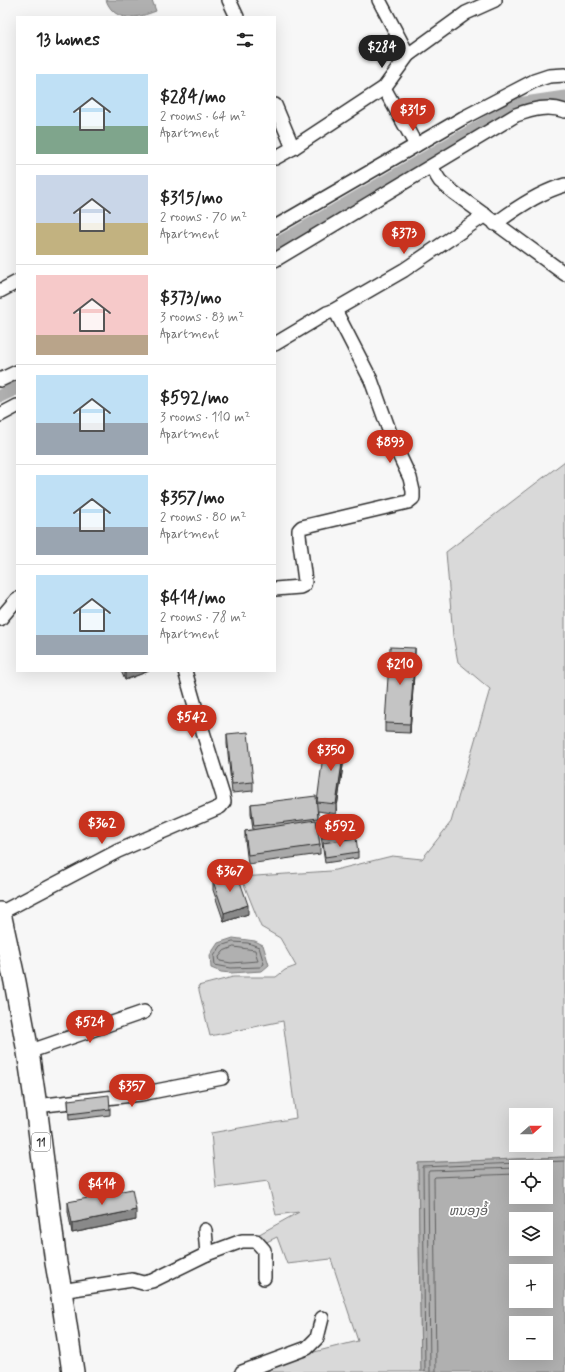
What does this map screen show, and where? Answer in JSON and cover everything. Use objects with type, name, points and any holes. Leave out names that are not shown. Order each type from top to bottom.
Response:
[{"type":"highway","name":"11","points":[[0,913],[16,982],[28,1052],[56,1263],[73,1372]]},
{"type":"street","points":[[229,0],[237,16]]},
{"type":"street","points":[[379,0],[408,55]]},
{"type":"street","points":[[276,157],[293,148],[384,88],[408,55],[466,13],[495,0]]},
{"type":"street","points":[[276,226],[463,118],[534,81],[549,76],[565,75]]},
{"type":"street","points":[[384,88],[416,145]]},
{"type":"street","points":[[276,107],[293,148]]},
{"type":"street","points":[[276,259],[516,115],[537,108],[560,109],[565,111]]},
{"type":"street","points":[[431,167],[440,181],[495,224],[565,274]]},
{"type":"street","points":[[495,224],[508,214],[552,189],[565,185]]},
{"type":"street","points":[[276,343],[404,270],[485,215]]},
{"type":"street","points":[[0,291],[16,283]]},
{"type":"street","points":[[276,589],[300,587],[304,585],[305,581],[299,535],[299,530],[302,527],[408,502],[413,498],[414,491],[410,478],[394,444],[371,380],[337,314],[333,311]]},
{"type":"street","points":[[0,380],[16,372]]},
{"type":"street","points":[[0,415],[16,407]]},
{"type":"street","points":[[0,619],[16,600]]},
{"type":"street","points":[[0,913],[118,851],[220,807],[224,802],[185,672]]},
{"type":"street","points":[[28,1052],[144,1012]]},
{"type":"street","points":[[36,1106],[141,1094],[222,1078]]},
{"type":"street","points":[[205,1230],[207,1254]]},
{"type":"street","points":[[61,1291],[132,1280],[144,1283],[152,1281],[207,1254],[242,1241],[256,1241],[264,1250],[264,1278]]},
{"type":"street","points":[[242,1372],[307,1348],[317,1338],[322,1318]]},
{"type":"shaded area","points":[[565,461],[565,1157],[418,1163],[421,1372],[235,1372],[358,1341],[331,1259],[287,1264],[277,1237],[254,1248],[245,1242],[299,1212],[276,1215],[268,1181],[216,1188],[211,1133],[296,1118],[283,1021],[210,1036],[198,986],[233,977],[276,977],[285,970],[296,966],[280,938],[261,927],[241,877],[331,871],[392,856],[422,859],[451,822],[490,689],[458,662],[453,636],[446,552]]},
{"type":"water","points":[[106,0],[152,0],[156,11],[142,16],[121,16],[110,8]]},
{"type":"water","points":[[233,938],[255,941],[263,945],[269,965],[262,971],[231,973],[221,972],[211,968],[210,955],[218,943]]},
{"type":"water","name":"ຫນອງອໍ້","points":[[565,1157],[565,1372],[421,1372],[418,1163]]},
{"type":"building","points":[[390,647],[415,648],[410,724],[385,723]]},
{"type":"building","points":[[248,732],[253,782],[232,784],[227,734]]},
{"type":"building","points":[[325,740],[345,743],[336,804],[317,802]]},
{"type":"building","points":[[316,796],[318,818],[254,826],[251,804]]},
{"type":"building","points":[[352,818],[354,834],[322,838],[320,822]]},
{"type":"building","points":[[316,820],[320,845],[248,855],[245,831]]},
{"type":"building","points":[[356,838],[358,852],[325,857],[323,843]]},
{"type":"building","points":[[237,873],[248,905],[224,913],[213,881]]},
{"type":"building","points":[[109,1095],[110,1109],[69,1114],[68,1100]]},
{"type":"building","points":[[132,1189],[136,1210],[72,1223],[68,1202]]},
{"type":"waterway","points":[[276,244],[518,104],[565,97]]},
{"type":"waterway","points":[[0,396],[16,388]]}]
